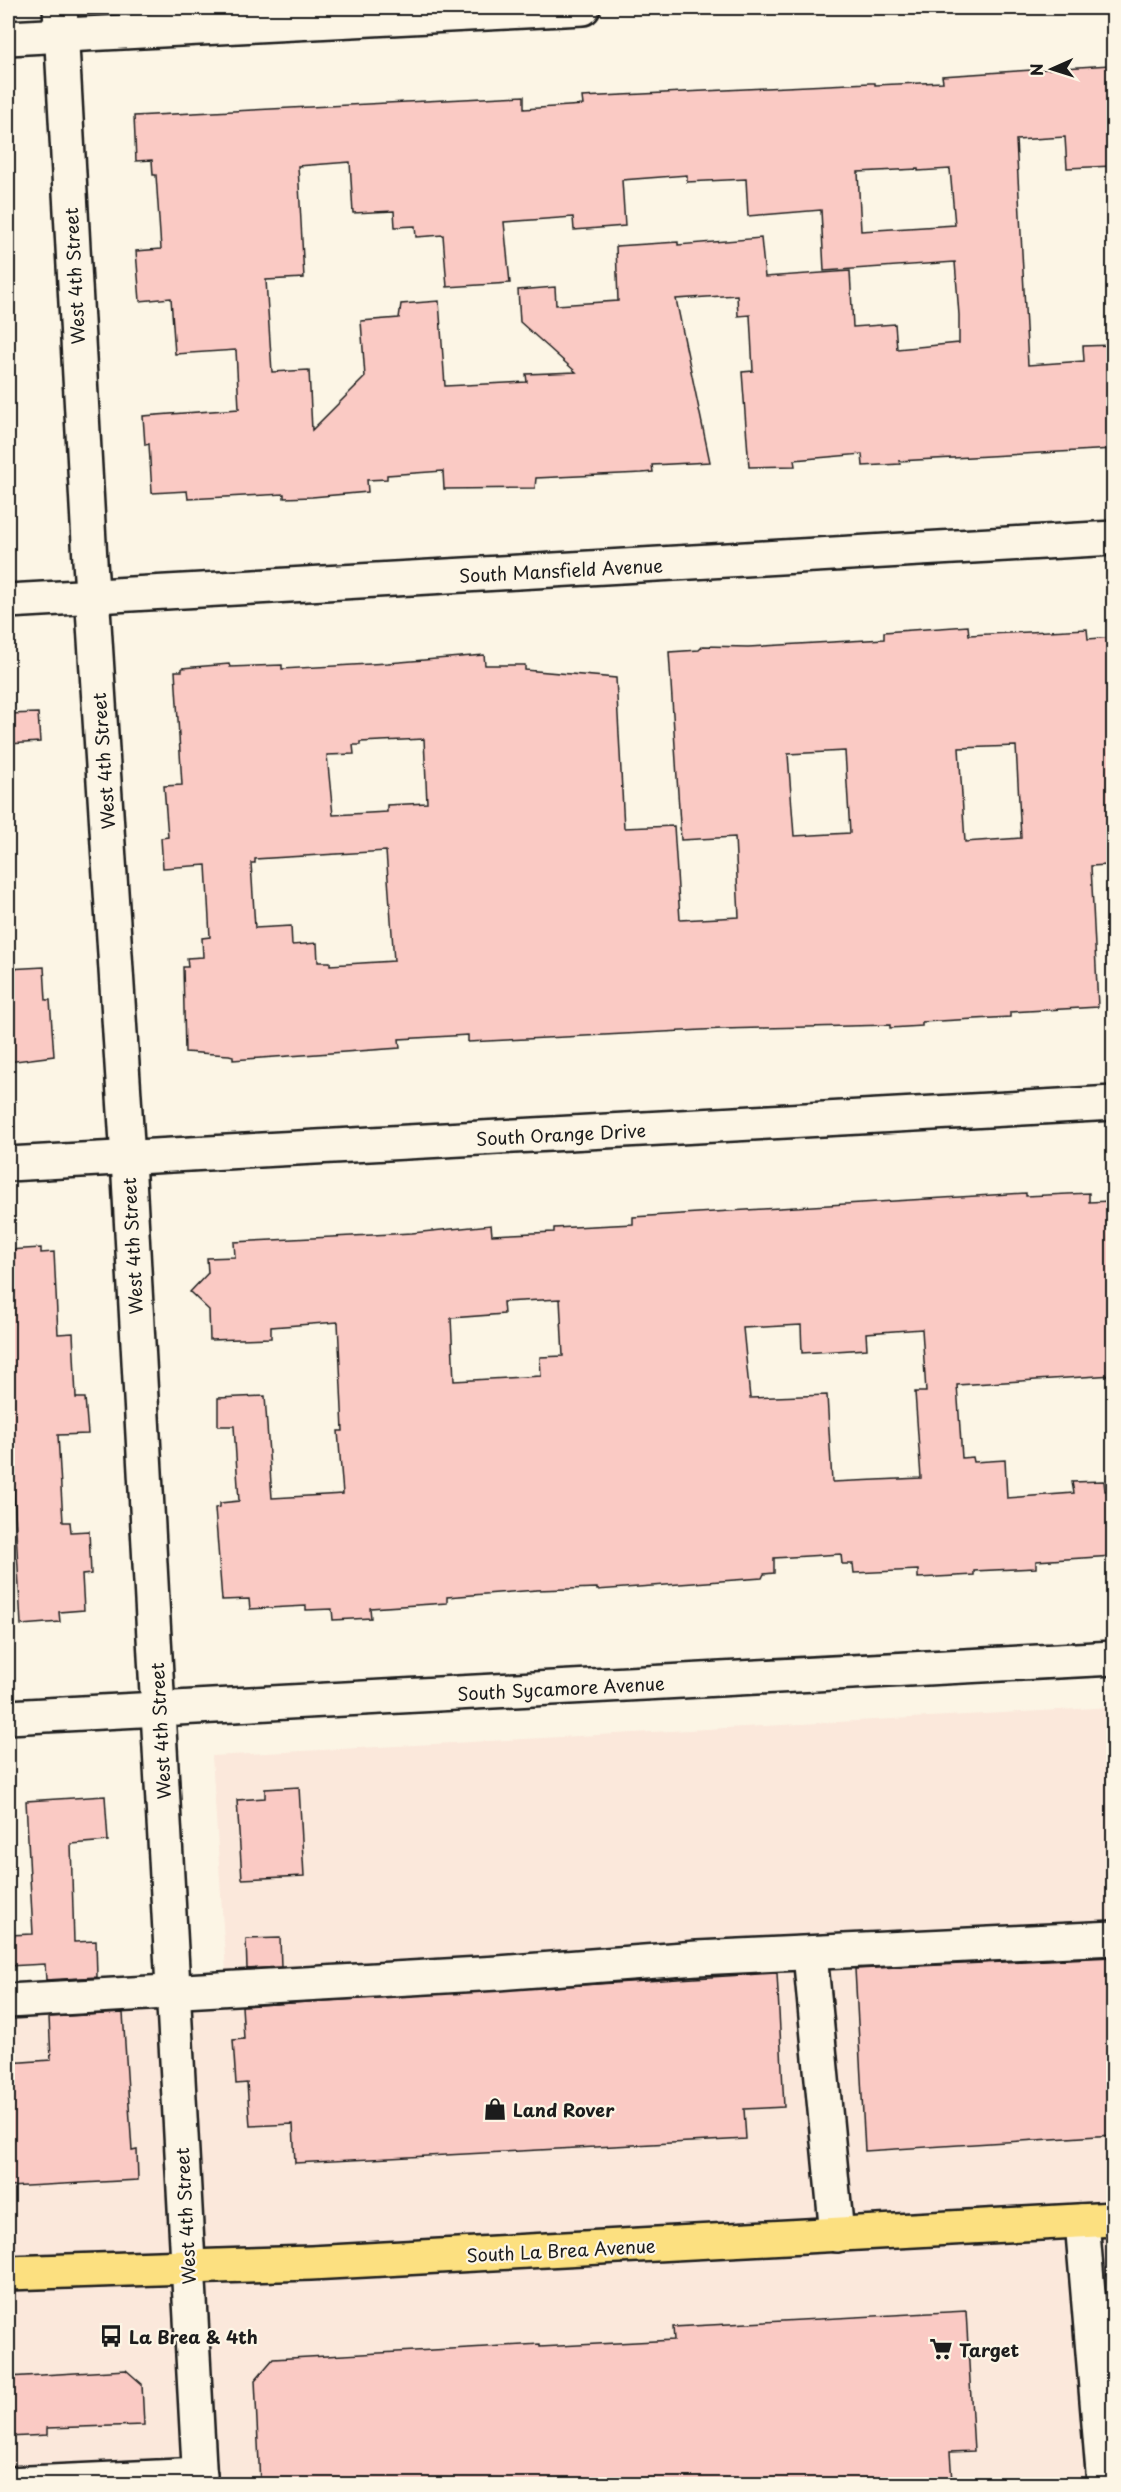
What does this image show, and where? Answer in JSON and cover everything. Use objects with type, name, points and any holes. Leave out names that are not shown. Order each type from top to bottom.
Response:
[{"type":"main road","name":"South La Brea Avenue","points":[[8,2273],[311,2263],[1098,2220]]},
{"type":"street","points":[[8,38],[61,21],[583,8]]},
{"type":"street","name":"West 4th Street","points":[[61,21],[93,596],[128,1159],[200,2480]]},
{"type":"street","name":"South Mansfield Avenue","points":[[8,601],[1113,538]]},
{"type":"street","name":"South Orange Drive","points":[[8,1164],[1113,1102]]},
{"type":"street","name":"South Sycamore Avenue","points":[[8,1716],[158,1710],[1113,1658]]},
{"type":"street","points":[[8,2001],[498,1973],[697,1958],[1113,1938]]},
{"type":"street","points":[[810,1954],[837,2235]]},
{"type":"street","points":[[1098,2220],[1104,2484]]},
{"type":"street","points":[[8,2484],[200,2480]]},
{"type":"shaded area","points":[[1113,1707],[1113,2484],[8,2484],[8,2013],[228,2003],[212,1756]]},
{"type":"building","points":[[1113,66],[1113,166],[1067,168],[1065,137],[1016,140],[1028,365],[1084,361],[1083,346],[1113,345],[1113,449],[899,461],[900,464],[863,466],[862,454],[794,460],[795,466],[749,467],[742,372],[753,371],[750,315],[738,316],[737,295],[676,299],[710,462],[652,465],[653,472],[536,478],[535,488],[444,489],[443,471],[387,475],[387,479],[367,480],[368,492],[312,497],[284,498],[284,494],[188,499],[187,491],[152,493],[149,444],[145,445],[143,416],[239,409],[236,350],[175,354],[171,298],[140,301],[136,251],[161,249],[156,175],[153,175],[152,160],[136,161],[134,116],[524,96],[524,109],[583,105],[582,97],[870,83],[875,83],[875,85],[943,82],[942,76]],"holes":[[[350,162],[353,213],[394,211],[395,227],[415,226],[416,237],[443,235],[447,287],[510,283],[504,222],[573,217],[574,230],[625,226],[622,180],[687,175],[687,182],[746,179],[748,216],[821,210],[824,271],[955,262],[959,343],[897,349],[895,324],[853,327],[850,271],[765,277],[761,238],[678,245],[678,242],[616,246],[618,301],[556,305],[555,287],[518,290],[520,322],[576,372],[526,374],[527,382],[445,386],[439,301],[401,304],[399,318],[361,321],[365,377],[312,430],[309,370],[272,372],[266,280],[304,278],[298,166]],[[918,169],[918,171],[950,169],[955,225],[861,231],[858,172]]]},
{"type":"building","points":[[968,626],[969,635],[1087,629],[1088,639],[1113,637],[1113,852],[1106,852],[1107,865],[1091,866],[1098,1007],[1010,1012],[1010,1017],[922,1022],[922,1026],[890,1028],[890,1025],[722,1029],[468,1042],[468,1035],[399,1039],[400,1048],[233,1060],[233,1056],[229,1055],[185,1052],[183,967],[188,967],[187,958],[203,957],[202,938],[210,937],[206,865],[163,868],[161,838],[168,837],[164,786],[182,785],[175,671],[182,671],[182,668],[229,664],[230,667],[282,665],[282,669],[484,655],[485,665],[525,665],[525,670],[616,678],[624,828],[674,826],[680,920],[739,917],[735,837],[681,840],[669,652],[699,650],[703,646],[748,647],[884,639],[884,632]],"holes":[[[424,739],[427,803],[387,805],[387,812],[333,815],[327,755],[354,754],[353,745],[360,745],[360,742]],[[1016,746],[1021,838],[965,842],[959,748]],[[845,751],[850,833],[794,836],[788,754]],[[386,851],[394,961],[330,965],[330,962],[318,962],[317,943],[292,945],[291,926],[255,928],[251,863],[255,863],[255,859]]]},
{"type":"building","points":[[38,713],[40,742],[8,744],[8,714]]},
{"type":"building","points":[[44,967],[46,1000],[50,1000],[54,1056],[8,1062],[8,969]]},
{"type":"building","points":[[1026,1193],[1026,1196],[1089,1193],[1089,1202],[1110,1201],[1113,1261],[1113,1375],[957,1385],[962,1458],[973,1457],[974,1462],[1005,1460],[1007,1498],[1074,1493],[1072,1482],[1104,1481],[1105,1491],[1113,1490],[1113,1556],[1036,1561],[1036,1568],[974,1571],[974,1575],[918,1578],[918,1570],[854,1573],[853,1564],[842,1564],[841,1554],[774,1558],[774,1573],[764,1574],[762,1578],[597,1590],[597,1588],[537,1590],[447,1597],[447,1603],[370,1608],[371,1618],[333,1620],[332,1609],[306,1610],[306,1606],[250,1609],[249,1599],[222,1600],[215,1508],[220,1507],[220,1503],[239,1501],[234,1426],[218,1426],[218,1398],[265,1396],[272,1498],[343,1494],[338,1431],[343,1431],[338,1322],[271,1327],[271,1338],[210,1340],[209,1310],[190,1292],[208,1273],[207,1258],[235,1257],[234,1242],[412,1233],[491,1225],[492,1235],[554,1232],[554,1228],[633,1224],[633,1217]],"holes":[[[560,1299],[563,1356],[540,1357],[541,1376],[454,1381],[451,1318],[504,1314],[503,1302]],[[801,1325],[802,1353],[867,1349],[866,1333],[922,1329],[926,1392],[915,1392],[921,1478],[832,1482],[827,1395],[750,1398],[743,1328]]]},
{"type":"building","points":[[41,1248],[41,1253],[54,1252],[58,1334],[73,1333],[76,1398],[85,1398],[88,1434],[58,1435],[63,1522],[70,1522],[71,1532],[89,1531],[91,1574],[82,1575],[84,1610],[59,1612],[60,1622],[21,1625],[13,1474],[8,1433],[8,1250]]},
{"type":"building","points":[[299,1787],[304,1876],[242,1879],[237,1800],[265,1798],[265,1789]]},
{"type":"building","points":[[105,1796],[108,1841],[71,1844],[74,1942],[96,1941],[97,1977],[46,1980],[45,1964],[8,1966],[8,1935],[33,1934],[26,1801]]},
{"type":"building","points":[[280,1938],[281,1967],[247,1969],[246,1939]]},
{"type":"building","points":[[1113,1957],[1113,2135],[865,2151],[855,1969]]},
{"type":"building","points":[[777,1973],[784,2107],[744,2109],[746,2139],[295,2163],[293,2124],[250,2126],[247,2083],[236,2084],[233,2040],[244,2039],[242,2006]]},
{"type":"building","points":[[123,2013],[132,2151],[137,2150],[138,2180],[8,2187],[8,2063],[51,2060],[49,2017]]},
{"type":"building","points":[[966,2311],[974,2451],[950,2452],[952,2482],[912,2484],[260,2484],[255,2380],[273,2359],[540,2344],[540,2347],[674,2340],[673,2327]]},
{"type":"building","points":[[126,2370],[142,2384],[144,2425],[47,2428],[47,2435],[8,2437],[8,2377]]},
{"type":"place","name":"Land Rover","points":[[495,2109]]},
{"type":"place","name":"La Brea & 4th","points":[[111,2336]]},
{"type":"place","name":"Target","points":[[941,2349]]}]
